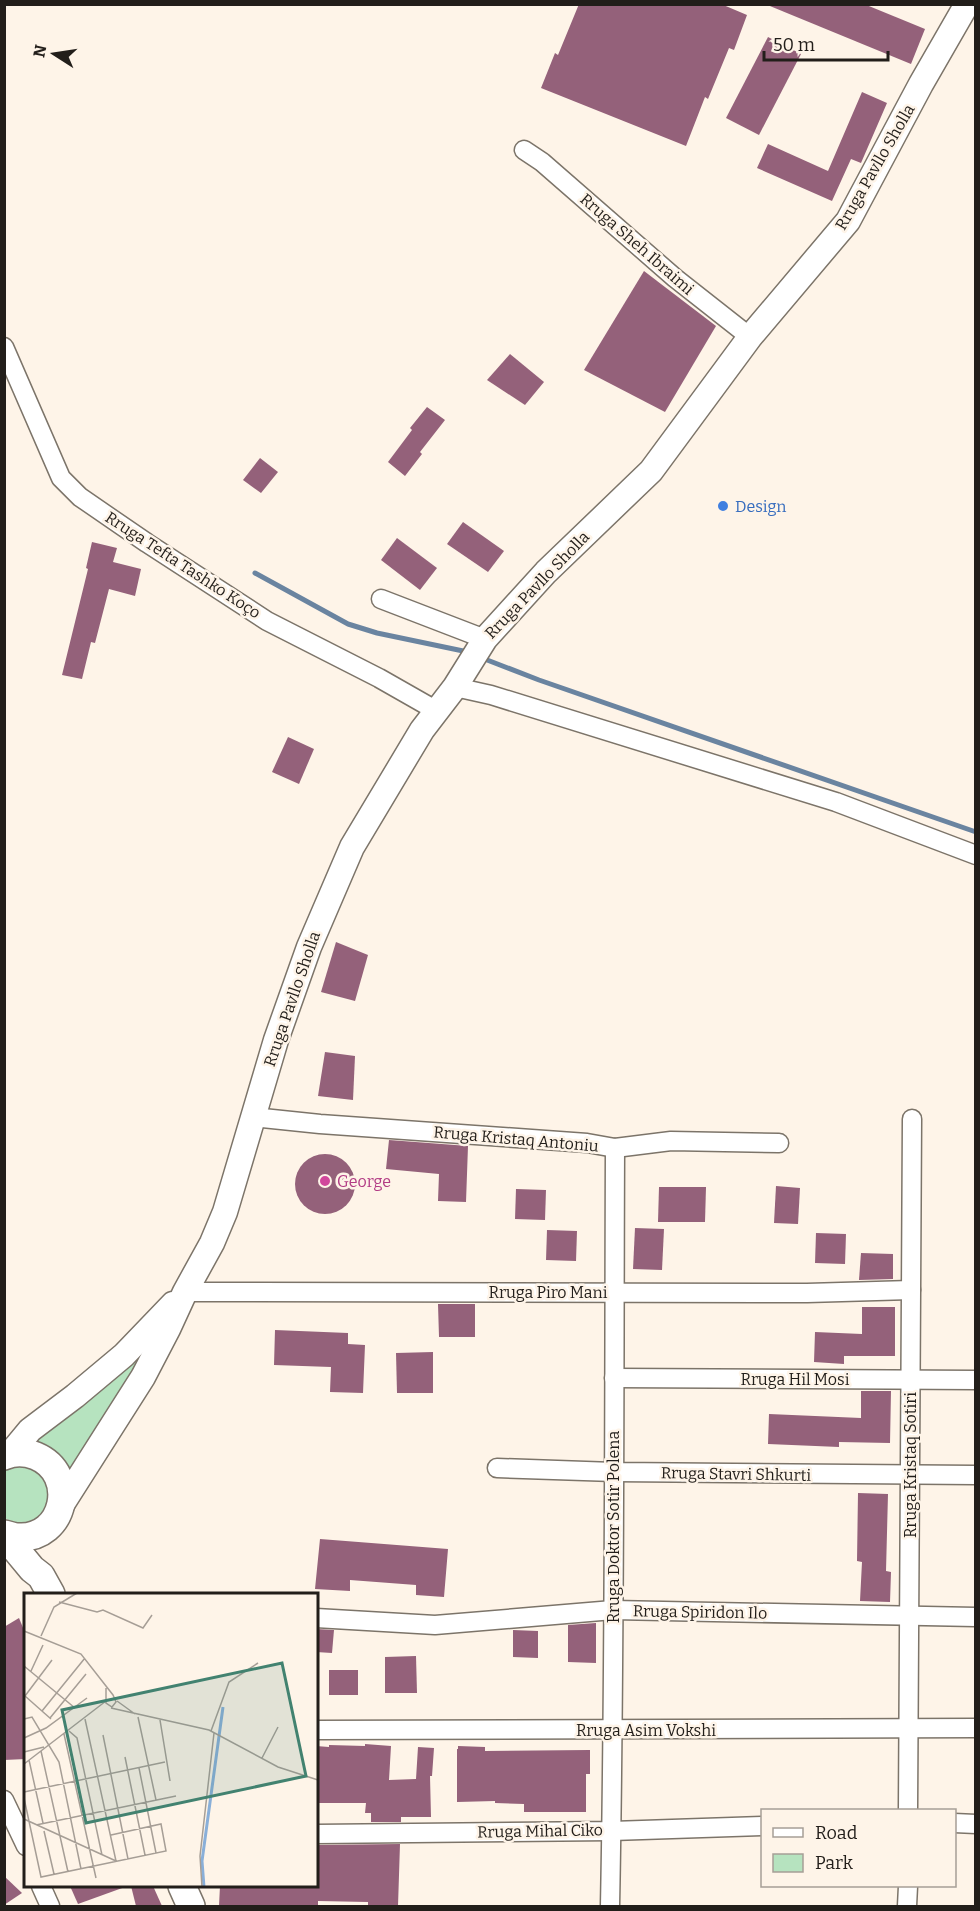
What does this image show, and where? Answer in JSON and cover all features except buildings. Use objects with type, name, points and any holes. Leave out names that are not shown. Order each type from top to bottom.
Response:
[{"type":"main road","points":[[7,1455],[28,1453],[44,1460],[56,1472],[62,1489],[55,1516],[46,1585]]},
{"type":"main road","points":[[4,1535],[20,1537],[35,1535],[55,1516]]},
{"type":"main road","points":[[4,1535],[46,1585]]},
{"type":"street","name":"Rruga Pavllo Sholla","points":[[55,1516],[143,1377],[184,1292],[212,1243],[225,1212],[276,1040],[309,946],[352,847],[422,730],[461,678],[485,639],[546,572],[651,471],[750,338],[848,221],[921,84],[967,4]]},
{"type":"street","name":"Rruga Sheh Ibraimi","points":[[524,150],[542,162],[675,278],[750,338]]},
{"type":"street","name":"Rruga Tefta Tashko Koço","points":[[4,346],[61,478],[80,497],[267,621],[379,678],[437,711]]},
{"type":"street","points":[[381,599],[485,639]]},
{"type":"street","points":[[461,678],[491,694],[836,802],[975,855]]},
{"type":"street","name":"Rruga Kristaq Antoniu","points":[[253,1117],[586,1143],[615,1148],[671,1141],[779,1143]]},
{"type":"street","name":"Rruga Kristaq Sotiri","points":[[908,1809],[912,1119]]},
{"type":"street","name":"Rruga Doktor Sotir Polena","points":[[610,1906],[614,1730],[615,1148]]},
{"type":"street","name":"Rruga Piro Mani","points":[[184,1292],[807,1293],[911,1290]]},
{"type":"street","name":"Rruga Pavllo Sholla","points":[[7,1455],[30,1430],[124,1355],[184,1292]]},
{"type":"street","name":"Rruga Hil Mosi","points":[[614,1378],[975,1380]]},
{"type":"street","name":"Rruga Stavri Shkurti","points":[[497,1468],[614,1472],[975,1475]]},
{"type":"street","name":"Rruga Spiridon Ilo","points":[[318,1618],[435,1625],[613,1610],[975,1617]]},
{"type":"street","name":"Rruga Asim Vokshi","points":[[318,1730],[975,1728]]},
{"type":"street","points":[[5,1801],[20,1821],[24,1838]]},
{"type":"street","points":[[956,1823],[975,1824]]},
{"type":"street","name":"Rruga Mihal Ciko","points":[[318,1834],[612,1831],[761,1826]]},
{"type":"street","points":[[41,1887],[50,1906]]},
{"type":"street","points":[[907,1906],[908,1887]]},
{"type":"green space","points":[[138,1360],[71,1474],[59,1458],[29,1447]]},
{"type":"green space","points":[[24,1463],[43,1472],[51,1501],[37,1519],[27,1524],[20,1524],[5,1518],[5,1469]]},
{"type":"waterway","points":[[255,573],[348,624],[377,633],[468,652]]},
{"type":"waterway","points":[[482,658],[539,680],[976,832]]},
{"type":"place","name":"Design","points":[[723,506]]},
{"type":"place","name":"George","points":[[325,1181]]}]
